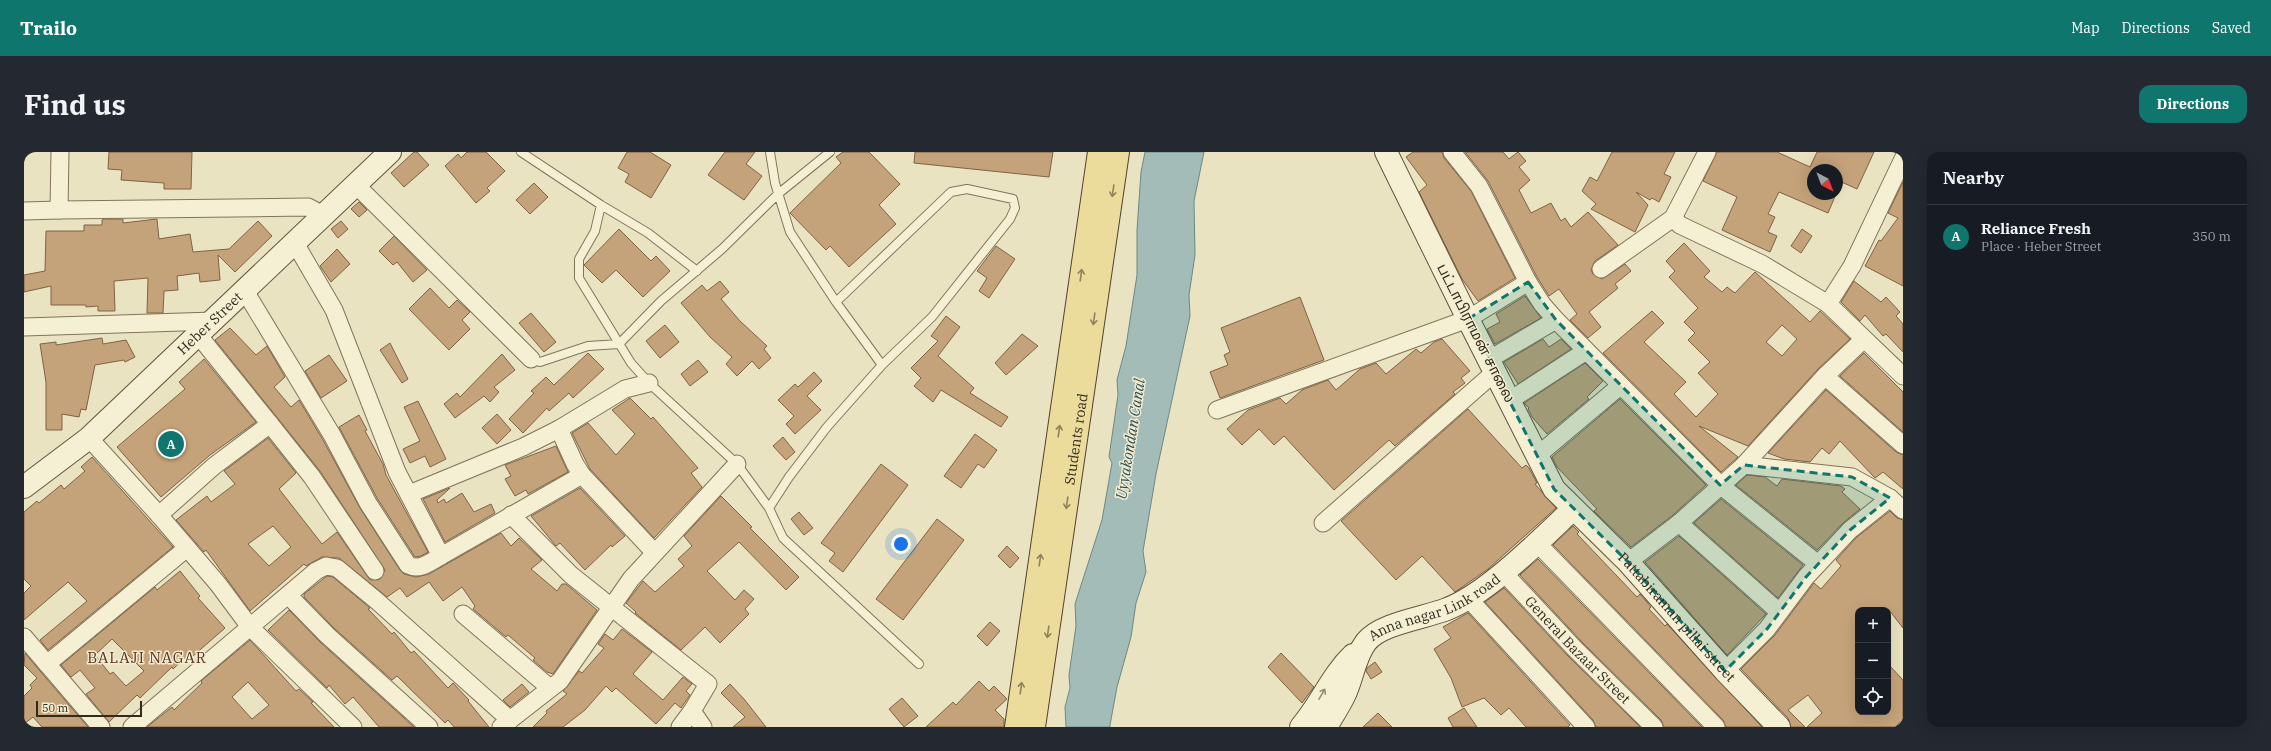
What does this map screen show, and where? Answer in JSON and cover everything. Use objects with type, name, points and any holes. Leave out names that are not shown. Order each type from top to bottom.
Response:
[{"type":"main road","points":[[1016,727],[1099,152]]},
{"type":"main road","name":"Students road","points":[[1034,727],[1118,152]]},
{"type":"street","points":[[59,210],[60,152]]},
{"type":"street","name":"Heber Street","points":[[24,487],[89,438],[199,336],[390,152]]},
{"type":"street","name":"பட்டாபிராமன் சாலை","points":[[1386,152],[1491,366],[1538,455],[1554,489],[1573,509]]},
{"type":"street","points":[[1452,152],[1479,186],[1528,282],[1542,304],[1556,320],[1720,485],[1818,564]]},
{"type":"street","points":[[1601,269],[1673,218],[1706,152]]},
{"type":"street","points":[[1828,304],[1852,266],[1903,160]]},
{"type":"street","points":[[356,185],[531,359]]},
{"type":"street","points":[[24,211],[308,207],[325,216]]},
{"type":"street","points":[[1673,218],[1680,224],[1762,264],[1828,304],[1903,376]]},
{"type":"street","points":[[295,243],[334,310],[398,472],[442,556]]},
{"type":"street","points":[[1217,410],[1468,319],[1528,282]]},
{"type":"street","points":[[245,291],[332,435],[368,503],[408,565],[415,569],[423,567],[582,475]]},
{"type":"street","points":[[1323,523],[1491,366],[1556,320]]},
{"type":"street","points":[[24,327],[214,321]]},
{"type":"street","points":[[199,336],[312,477],[375,571]]},
{"type":"street","points":[[1628,562],[1679,523],[1744,465],[1825,376],[1864,340]]},
{"type":"street","points":[[1509,401],[1586,351]]},
{"type":"street","points":[[1825,376],[1903,445]]},
{"type":"street","points":[[409,494],[523,447],[559,428],[625,389],[649,383]]},
{"type":"street","points":[[1538,455],[1620,386]]},
{"type":"street","points":[[159,515],[214,466],[270,424]]},
{"type":"street","points":[[559,428],[582,475],[654,552]]},
{"type":"street","points":[[89,438],[159,515],[218,584],[250,628],[353,727]]},
{"type":"street","points":[[132,727],[316,571],[326,566],[337,568],[377,601],[506,723],[560,681],[612,606],[654,552],[737,464]]},
{"type":"street","points":[[1744,465],[1852,477],[1890,498],[1903,510]]},
{"type":"street","points":[[1725,671],[1767,628],[1818,564],[1850,530],[1890,498]]},
{"type":"street","name":"Anna nagar Link road","points":[[1326,727],[1345,695],[1353,667],[1367,641],[1390,626],[1448,609],[1468,598],[1503,572],[1573,509]]},
{"type":"street","name":"Pattabiraman pillai street","points":[[1573,509],[1628,562],[1725,671],[1779,727]]},
{"type":"street","points":[[511,515],[571,575],[612,606],[708,684],[692,711],[680,727]]},
{"type":"street","points":[[1679,523],[1779,612]]},
{"type":"street","points":[[1537,543],[1716,727]]},
{"type":"street","points":[[47,664],[187,548]]},
{"type":"street","name":"General Bazaar Street","points":[[1503,572],[1575,649],[1654,727]]},
{"type":"street","points":[[288,595],[327,635],[428,727]]},
{"type":"street","points":[[1468,598],[1586,727]]},
{"type":"street","points":[[463,614],[550,688]]},
{"type":"street","points":[[24,637],[102,727]]},
{"type":"street","points":[[1301,727],[1343,664],[1367,641]]},
{"type":"street","points":[[692,711],[702,727]]},
{"type":"lane","points":[[521,152],[648,233],[697,271]]},
{"type":"lane","points":[[770,152],[778,194],[790,232],[836,302],[882,365]]},
{"type":"lane","points":[[531,359],[540,362],[588,346],[619,344],[661,301],[697,271],[778,194],[830,152]]},
{"type":"lane","points":[[769,508],[785,483],[827,427],[882,365],[932,317],[1010,220],[1015,208],[1013,199],[967,189],[951,192],[836,302]]},
{"type":"lane","points":[[602,205],[595,231],[579,259],[578,270],[579,278],[619,344],[649,383],[737,464],[769,508],[783,538],[919,664]]},
{"type":"highlighted area","points":[[1528,282],[1556,320],[1720,485],[1744,465],[1852,477],[1890,498],[1850,530],[1806,577],[1767,629],[1725,671],[1628,562],[1554,489],[1468,319]]},
{"type":"water","name":"Uyyakondan Canal","points":[[1145,152],[1204,152],[1194,201],[1195,255],[1189,295],[1190,316],[1156,474],[1143,551],[1146,572],[1136,603],[1131,637],[1117,687],[1110,727],[1066,727],[1065,707],[1070,688],[1069,675],[1076,626],[1075,604],[1102,520],[1112,463],[1109,457],[1118,395],[1117,380],[1126,346],[1137,275],[1137,230],[1141,172]]},
{"type":"building","points":[[109,152],[192,152],[191,189],[164,189],[164,183],[121,180],[122,170],[108,169]]},
{"type":"building","points":[[414,152],[417,152],[429,165],[404,187],[391,173]]},
{"type":"building","points":[[467,152],[486,152],[505,171],[487,188],[490,191],[476,203],[445,166],[458,154],[461,158]]},
{"type":"building","points":[[627,152],[650,152],[671,165],[651,198],[625,182],[629,174],[618,168]]},
{"type":"building","points":[[725,152],[755,152],[746,164],[762,176],[744,200],[708,175]]},
{"type":"building","points":[[843,152],[869,152],[900,184],[879,205],[896,224],[849,267],[830,246],[826,250],[790,213],[841,163],[836,157]]},
{"type":"building","points":[[915,152],[1053,152],[1049,177],[914,163]]},
{"type":"building","points":[[1413,152],[1442,152],[1444,158],[1471,191],[1515,278],[1478,301],[1462,279],[1419,192],[1427,185],[1406,157]]},
{"type":"building","points":[[1465,152],[1503,152],[1509,159],[1518,152],[1526,161],[1519,167],[1530,180],[1519,190],[1531,213],[1551,203],[1561,221],[1565,218],[1571,227],[1588,212],[1618,245],[1595,261],[1591,270],[1593,274],[1602,279],[1625,264],[1631,271],[1615,284],[1618,288],[1589,312],[1601,327],[1588,338],[1570,320],[1577,314],[1559,289],[1549,296],[1537,277],[1488,181]]},
{"type":"building","points":[[1612,152],[1675,152],[1664,174],[1671,177],[1659,202],[1652,198],[1650,200],[1636,192],[1648,205],[1635,232],[1591,209],[1596,204],[1582,191],[1590,177],[1597,181]]},
{"type":"building","points":[[1717,152],[1777,152],[1807,166],[1807,200],[1833,200],[1828,213],[1779,192],[1768,214],[1775,217],[1768,232],[1777,236],[1770,252],[1722,230],[1737,197],[1703,181]]},
{"type":"building","points":[[1817,152],[1874,152],[1857,189],[1843,183],[1843,164],[1811,164]]},
{"type":"building","points":[[1903,182],[1903,286],[1865,266],[1879,240],[1881,241],[1898,218],[1888,213]]},
{"type":"building","points":[[534,183],[548,197],[530,214],[516,200]]},
{"type":"building","points":[[359,202],[367,210],[359,217],[351,209]]},
{"type":"building","points":[[123,219],[123,223],[157,219],[159,239],[190,234],[193,252],[229,249],[258,221],[272,236],[235,272],[218,255],[220,280],[200,282],[199,273],[177,276],[178,290],[164,291],[163,313],[147,313],[148,278],[114,281],[115,311],[98,311],[98,306],[86,307],[86,305],[51,305],[51,286],[24,292],[24,275],[45,271],[46,231],[84,231],[84,225],[102,225],[102,220]]},
{"type":"building","points":[[341,221],[348,229],[338,238],[331,229]]},
{"type":"building","points":[[619,229],[651,261],[656,256],[670,271],[643,297],[616,270],[602,283],[584,265]]},
{"type":"building","points":[[1802,229],[1812,236],[1801,253],[1791,246]]},
{"type":"building","points":[[394,236],[427,270],[413,282],[397,262],[393,265],[379,251]]},
{"type":"building","points":[[1684,243],[1710,271],[1704,277],[1722,292],[1727,287],[1735,293],[1755,272],[1810,322],[1820,311],[1850,339],[1818,369],[1748,446],[1699,426],[1738,457],[1721,472],[1603,353],[1652,311],[1664,323],[1644,342],[1686,382],[1674,394],[1696,417],[1718,394],[1698,373],[1710,362],[1688,340],[1695,333],[1684,322],[1698,308],[1669,277],[1675,271],[1666,261]],"holes":[[[1782,325],[1797,339],[1782,356],[1766,342]]]},
{"type":"building","points":[[996,246],[1015,259],[989,298],[979,291],[987,278],[977,271]]},
{"type":"building","points":[[337,249],[350,264],[331,282],[320,266]]},
{"type":"building","points":[[720,281],[729,292],[721,299],[740,321],[767,346],[764,349],[771,358],[759,369],[752,361],[737,376],[726,364],[732,357],[710,337],[681,303],[702,285],[707,291]]},
{"type":"building","points":[[1854,281],[1881,302],[1886,297],[1900,312],[1896,316],[1903,324],[1903,352],[1886,334],[1883,336],[1865,315],[1860,321],[1841,302]]},
{"type":"building","points":[[430,288],[449,308],[457,300],[470,312],[462,320],[470,329],[449,350],[409,309]]},
{"type":"building","points":[[1525,296],[1541,318],[1495,344],[1487,329],[1500,322],[1496,314]]},
{"type":"building","points":[[1300,297],[1324,360],[1220,398],[1210,372],[1228,365],[1224,355],[1230,352],[1221,328]]},
{"type":"building","points":[[531,313],[556,342],[544,352],[519,323]]},
{"type":"building","points":[[946,316],[960,327],[938,356],[974,388],[970,393],[1008,417],[1001,427],[941,390],[933,402],[914,386],[921,378],[911,368],[938,341],[931,336]]},
{"type":"building","points":[[665,325],[679,342],[660,358],[646,341]]},
{"type":"building","points":[[230,328],[256,355],[267,346],[285,377],[274,387],[291,407],[299,400],[323,440],[360,508],[404,574],[416,577],[429,574],[501,533],[511,546],[519,538],[542,560],[531,569],[557,591],[562,584],[566,584],[597,610],[553,674],[547,672],[533,660],[535,658],[508,635],[506,637],[473,609],[475,606],[462,587],[443,601],[429,582],[407,597],[400,588],[387,597],[339,558],[322,557],[306,566],[304,564],[250,611],[206,550],[204,552],[176,520],[207,496],[211,502],[235,484],[224,471],[268,438],[296,473],[279,489],[322,544],[337,532],[370,580],[380,579],[385,570],[320,471],[215,340]],"holes":[[[273,526],[291,547],[269,566],[248,544]]]},
{"type":"building","points":[[1022,334],[1038,346],[1006,375],[995,363]]},
{"type":"building","points":[[102,338],[103,344],[126,340],[135,357],[125,362],[124,360],[95,365],[86,410],[81,409],[79,417],[62,414],[62,430],[46,430],[46,382],[40,344],[56,342],[56,345]]},
{"type":"building","points":[[1442,339],[1470,371],[1461,378],[1465,383],[1453,392],[1455,394],[1395,446],[1389,440],[1334,490],[1284,436],[1274,445],[1259,429],[1242,445],[1227,429],[1248,410],[1280,398],[1286,404],[1302,390],[1328,380],[1336,390],[1360,369],[1376,363],[1386,374],[1416,349],[1421,353],[1434,342]]},
{"type":"building","points":[[1543,339],[1549,347],[1561,339],[1571,349],[1518,384],[1504,362]]},
{"type":"building","points":[[390,343],[408,379],[402,383],[380,350]]},
{"type":"building","points":[[588,353],[604,369],[573,398],[569,393],[549,411],[547,408],[523,433],[509,419],[534,393],[531,391],[546,377],[554,385]]},
{"type":"building","points":[[1864,353],[1903,392],[1903,432],[1840,376]]},
{"type":"building","points":[[502,354],[515,370],[494,387],[499,392],[490,402],[484,396],[455,418],[444,404],[457,393],[460,397]]},
{"type":"building","points":[[329,355],[347,381],[321,398],[305,371]]},
{"type":"building","points":[[204,359],[256,422],[210,455],[161,497],[117,447],[185,389],[179,382]]},
{"type":"building","points":[[698,360],[708,372],[690,386],[681,374]]},
{"type":"building","points":[[1585,363],[1603,381],[1587,397],[1589,399],[1547,434],[1532,417],[1528,409],[1529,408],[1524,403]]},
{"type":"building","points":[[814,372],[822,381],[807,396],[821,410],[795,434],[786,424],[794,416],[778,400],[795,384],[798,387]]},
{"type":"building","points":[[1826,390],[1896,452],[1903,455],[1903,489],[1883,472],[1875,478],[1840,441],[1829,454],[1822,448],[1810,462],[1784,459],[1768,453]]},
{"type":"building","points":[[630,398],[651,419],[653,417],[698,468],[691,473],[702,487],[654,538],[590,469],[572,433],[588,423],[616,455],[635,434],[612,410]]},
{"type":"building","points":[[1620,399],[1706,485],[1673,515],[1631,547],[1594,511],[1597,509],[1557,467],[1552,457]]},
{"type":"building","points":[[418,401],[446,459],[430,467],[425,456],[410,463],[403,449],[420,441],[404,407]]},
{"type":"building","points":[[1468,409],[1522,468],[1526,465],[1529,468],[1537,483],[1535,484],[1556,508],[1488,569],[1455,592],[1422,556],[1396,580],[1341,521]]},
{"type":"building","points":[[497,414],[511,430],[497,444],[482,428]]},
{"type":"building","points":[[359,415],[367,430],[365,431],[383,464],[386,475],[428,552],[421,556],[415,557],[377,498],[339,427]]},
{"type":"building","points":[[975,434],[997,450],[984,468],[978,464],[961,488],[944,476]]},
{"type":"building","points":[[783,437],[795,452],[786,460],[773,446]]},
{"type":"building","points":[[556,446],[568,472],[528,494],[526,490],[515,496],[505,479],[511,476],[505,465]]},
{"type":"building","points":[[92,457],[173,547],[48,650],[40,640],[87,601],[68,582],[24,620],[24,593],[31,586],[24,579],[24,512],[37,501],[39,503],[61,485],[64,489],[85,471],[81,467]]},
{"type":"building","points":[[881,464],[908,485],[843,572],[829,561],[835,553],[821,543]]},
{"type":"building","points":[[1747,475],[1765,477],[1777,486],[1782,479],[1841,486],[1845,489],[1842,492],[1860,509],[1843,523],[1817,550],[1736,485]]},
{"type":"building","points":[[450,488],[437,500],[438,503],[444,499],[446,503],[462,493],[474,512],[491,504],[495,513],[445,542],[423,499]]},
{"type":"building","points":[[580,488],[625,536],[612,547],[611,545],[585,570],[560,543],[556,546],[531,516]]},
{"type":"building","points":[[721,496],[752,527],[750,528],[799,577],[786,590],[739,542],[707,571],[735,600],[744,590],[754,599],[745,609],[749,614],[720,643],[705,627],[681,650],[635,613],[636,612],[626,603],[643,581],[655,592],[684,566],[678,559],[692,546],[684,536]]},
{"type":"building","points":[[1721,499],[1803,565],[1778,598],[1694,523]]},
{"type":"building","points":[[1890,511],[1897,518],[1903,520],[1903,628],[1891,613],[1891,607],[1855,607],[1855,715],[1891,715],[1891,667],[1903,680],[1903,720],[1895,727],[1807,727],[1822,713],[1808,695],[1788,710],[1805,727],[1791,727],[1788,718],[1741,669],[1775,635],[1814,583],[1821,589],[1841,566],[1836,560],[1857,537]]},
{"type":"building","points":[[799,512],[813,528],[804,535],[791,519]]},
{"type":"building","points":[[937,519],[964,540],[903,620],[876,599]]},
{"type":"building","points":[[1573,526],[1579,532],[1577,534],[1637,597],[1640,594],[1651,607],[1649,609],[1665,626],[1667,624],[1762,727],[1726,727],[1723,720],[1553,545]]},
{"type":"building","points":[[1679,536],[1766,614],[1727,655],[1645,562]]},
{"type":"building","points":[[1007,546],[1019,558],[1010,568],[998,556]]},
{"type":"building","points":[[1538,559],[1702,727],[1664,727],[1661,720],[1582,642],[1520,575]]},
{"type":"building","points":[[180,571],[200,596],[198,598],[225,628],[193,656],[190,653],[173,669],[172,667],[140,698],[137,695],[109,722],[86,694],[95,688],[80,670],[71,677],[61,665],[155,587],[157,590]],"holes":[[[112,639],[144,671],[126,686],[113,672],[110,674],[95,655]]]},
{"type":"building","points":[[327,576],[333,577],[370,608],[368,609],[392,634],[394,632],[411,653],[414,651],[448,688],[453,683],[469,700],[468,701],[489,727],[454,727],[448,720],[445,723],[397,676],[392,680],[334,628],[304,597],[304,594]]},
{"type":"building","points":[[1504,588],[1568,656],[1640,727],[1596,727],[1593,720],[1485,602]]},
{"type":"building","points":[[289,610],[320,642],[414,727],[379,727],[353,697],[345,704],[329,685],[327,688],[268,630]]},
{"type":"building","points":[[1468,613],[1570,725],[1568,727],[1526,727],[1509,708],[1501,715],[1484,698],[1462,707],[1451,678],[1434,649],[1451,638],[1443,627]]},
{"type":"building","points":[[990,622],[1000,631],[987,646],[977,636]]},
{"type":"building","points":[[622,629],[652,652],[633,674],[663,700],[683,677],[692,684],[686,691],[690,695],[681,708],[675,703],[656,724],[616,688],[612,692],[606,686],[585,710],[563,727],[533,727],[547,713],[546,711],[567,694],[563,691],[579,671],[582,673],[604,648],[598,644],[605,634],[613,640]]},
{"type":"building","points":[[250,640],[296,691],[299,689],[313,702],[311,703],[334,727],[147,727],[172,707],[174,710],[202,683],[201,681]],"holes":[[[248,682],[269,705],[252,719],[232,697]]]},
{"type":"building","points":[[25,653],[88,727],[42,727],[33,717],[24,724],[24,696],[32,688],[30,685],[37,678],[24,665]]},
{"type":"building","points":[[1281,653],[1314,687],[1302,703],[1268,667]]},
{"type":"building","points":[[1375,662],[1382,672],[1371,679],[1366,671],[1367,668]]},
{"type":"building","points":[[979,681],[989,691],[994,686],[1007,699],[995,710],[1004,719],[1004,727],[926,727],[953,702],[956,705]]},
{"type":"building","points":[[522,684],[529,692],[510,707],[503,700]]},
{"type":"building","points":[[730,684],[766,727],[733,727],[745,717],[721,693]]},
{"type":"building","points":[[902,698],[918,716],[904,727],[889,709]]},
{"type":"building","points":[[1464,708],[1477,727],[1453,727],[1448,718]]},
{"type":"building","points":[[1378,713],[1392,727],[1363,727]]},
{"type":"place","name":"Reliance Fresh","points":[[171,444]]},
{"type":"district","name":"BALAJI NAGAR","points":[[147,657]]}]
